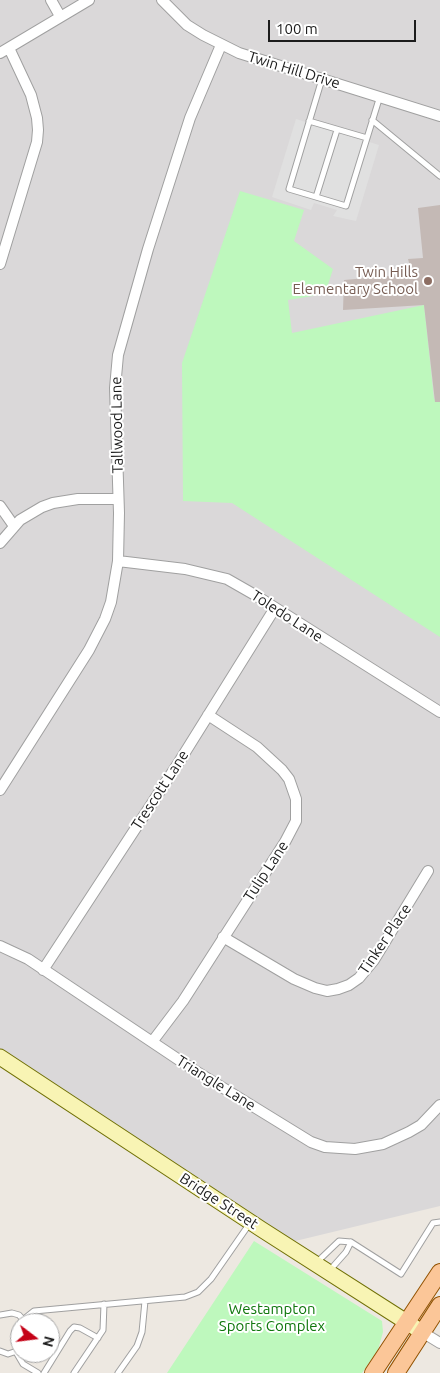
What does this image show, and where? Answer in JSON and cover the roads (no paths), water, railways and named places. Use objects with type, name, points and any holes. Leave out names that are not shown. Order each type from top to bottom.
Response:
[{"type":"main road","name":"Bridge Street","points":[[0,1057],[422,1332]]},
{"type":"main road","points":[[373,1373],[440,1272]]},
{"type":"main road","points":[[396,1373],[440,1304]]},
{"type":"street","points":[[51,0],[60,16]]},
{"type":"street","points":[[0,264],[37,142],[38,130],[31,95],[4,50],[89,0]]},
{"type":"street","name":"Twin Hill Drive","points":[[162,0],[187,25],[220,45],[259,60],[440,116]]},
{"type":"street","name":"Tallwood Lane","points":[[0,790],[90,650],[111,602],[118,561],[115,371],[122,338],[148,249],[190,118],[220,45]]},
{"type":"street","points":[[0,543],[14,526],[31,513],[53,504],[78,499],[118,499]]},
{"type":"street","points":[[0,506],[14,526]]},
{"type":"street","name":"Toledo Lane","points":[[118,561],[185,569],[213,575],[241,586],[440,712]]},
{"type":"street","name":"Trescott Lane","points":[[43,970],[110,870],[275,608]]},
{"type":"street","name":"Tulip Lane","points":[[152,1042],[183,1002],[285,842],[296,821],[297,804],[289,778],[257,748],[208,715]]},
{"type":"street","name":"Tinker Place","points":[[223,937],[301,982],[327,991],[338,989],[349,985],[359,978],[374,960],[428,872]]},
{"type":"street","name":"Triangle Lane","points":[[0,946],[28,959],[152,1042],[311,1142],[326,1147],[354,1149],[390,1142],[420,1125],[440,1105]]},
{"type":"street","name":"Bridge Street","points":[[422,1332],[440,1343]]},
{"type":"lane","points":[[322,79],[289,189],[346,206],[380,96]]},
{"type":"lane","points":[[372,120],[440,176]]},
{"type":"lane","points":[[309,121],[366,138]]},
{"type":"lane","points":[[316,197],[337,130]]},
{"type":"lane","points":[[32,1313],[34,1311],[185,1297],[198,1292],[210,1279],[251,1222]]},
{"type":"lane","points":[[315,1264],[339,1241],[351,1242],[401,1274],[433,1223],[440,1222]]},
{"type":"lane","points":[[328,1272],[346,1252],[351,1242]]},
{"type":"lane","points":[[118,1373],[136,1346],[142,1332],[145,1300]]},
{"type":"lane","points":[[74,1373],[103,1330],[104,1304]]},
{"type":"lane","points":[[44,1373],[74,1327],[80,1328],[98,1338]]},
{"type":"lane","points":[[23,1363],[38,1373]]},
{"type":"place","name":"Twin Hills Elementary School","points":[[428,281]]},
{"type":"park label","name":"Westampton Sports Complex","points":[[272,1318]]}]
